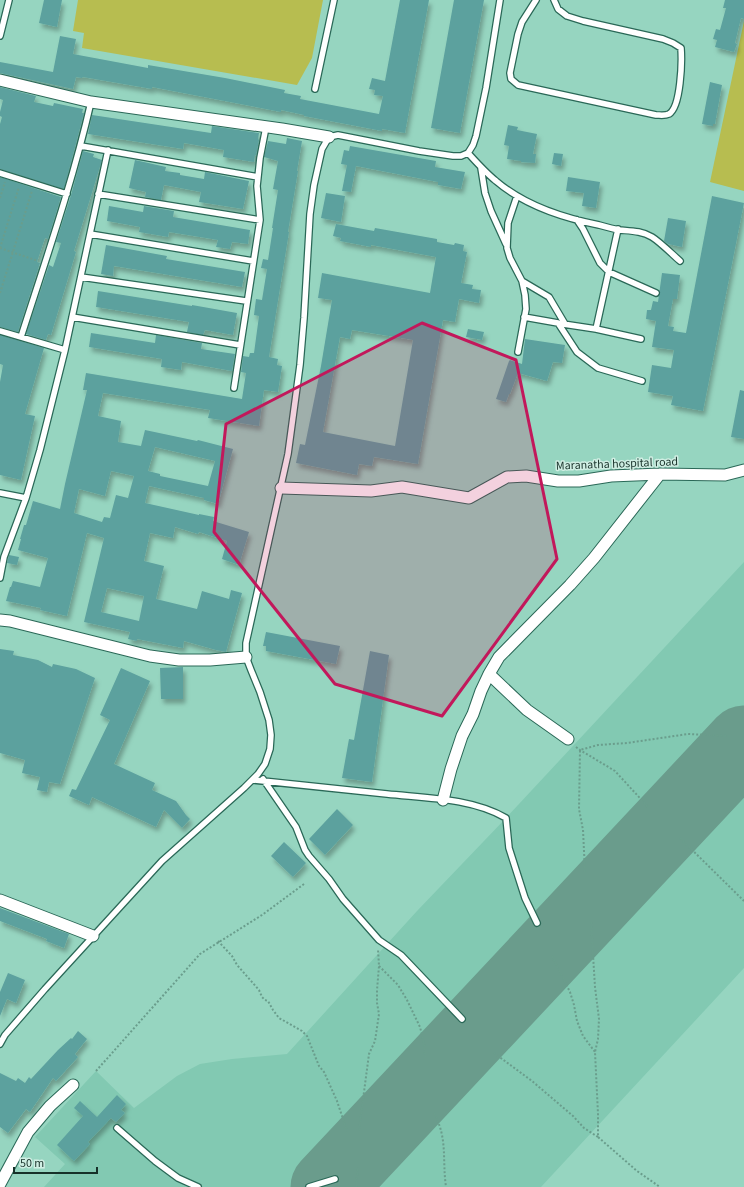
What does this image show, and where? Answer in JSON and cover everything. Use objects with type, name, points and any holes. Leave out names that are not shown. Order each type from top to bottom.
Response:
[{"type":"street","points":[[0,80],[92,102],[329,137]]},
{"type":"street","name":"Maranatha hospital road","points":[[281,488],[371,491],[402,487],[469,498],[507,478],[526,476],[558,481],[579,481],[611,476],[660,474],[725,476],[744,470]]},
{"type":"street","points":[[443,800],[462,736],[473,714],[481,691],[499,657],[570,585],[594,558],[660,474]]},
{"type":"street","points":[[725,476],[744,478]]},
{"type":"street","points":[[0,620],[10,621],[150,656],[178,660],[210,660],[246,657]]},
{"type":"street","points":[[489,674],[527,710],[568,739]]},
{"type":"street","points":[[0,900],[93,936]]},
{"type":"street","points":[[0,1184],[28,1132],[50,1106],[73,1085]]},
{"type":"lane","points":[[0,36],[9,0]]},
{"type":"lane","points":[[315,89],[334,0]]},
{"type":"lane","points":[[0,1044],[5,1035],[40,994],[162,861],[253,780],[265,764],[270,750],[271,735],[269,720],[263,699],[246,657],[246,643],[288,454],[300,365],[310,214],[314,185],[322,149],[329,137],[338,135],[453,156],[461,156],[468,153],[473,146],[476,136],[486,88],[500,0]]},
{"type":"lane","points":[[536,0],[522,22],[518,34],[510,73],[510,79],[514,83],[525,87],[656,115],[669,114],[674,109],[678,93],[682,58],[681,48],[663,39],[567,16],[558,9],[554,0]]},
{"type":"lane","points":[[21,337],[67,194],[92,102]]},
{"type":"lane","points":[[234,388],[246,301],[260,220],[257,186],[260,158],[266,127]]},
{"type":"lane","points":[[81,146],[258,177]]},
{"type":"lane","points":[[0,578],[4,557],[26,498],[40,450],[65,350],[108,150]]},
{"type":"lane","points":[[468,153],[481,168],[517,196],[540,207],[577,220],[618,230],[640,232],[654,238],[680,261]]},
{"type":"lane","points":[[481,168],[485,193],[491,211],[508,248],[514,266],[522,281],[525,295],[526,309],[518,352]]},
{"type":"lane","points":[[0,173],[67,194]]},
{"type":"lane","points":[[98,194],[260,220]]},
{"type":"lane","points":[[508,248],[508,223],[517,196]]},
{"type":"lane","points":[[577,220],[600,263],[609,272],[656,293]]},
{"type":"lane","points":[[596,329],[618,230]]},
{"type":"lane","points":[[90,234],[253,261]]},
{"type":"lane","points":[[81,277],[246,301]]},
{"type":"lane","points":[[522,281],[549,297],[565,324]]},
{"type":"lane","points":[[72,317],[240,345]]},
{"type":"lane","points":[[524,317],[596,329],[641,339]]},
{"type":"lane","points":[[558,323],[577,352],[598,368],[642,381]]},
{"type":"lane","points":[[0,330],[65,350]]},
{"type":"lane","points":[[0,493],[26,498]]},
{"type":"lane","points":[[258,774],[296,826],[305,850],[309,856],[329,879],[343,899],[379,940],[401,956],[462,1019]]},
{"type":"lane","points":[[253,780],[443,800],[475,806],[494,812],[506,818],[509,848],[525,898],[537,923]]},
{"type":"lane","points":[[117,1128],[155,1161],[178,1178],[198,1187]]},
{"type":"lane","points":[[309,1187],[335,1180]]},
{"type":"path","points":[[0,198],[8,175]]},
{"type":"path","points":[[21,180],[0,248],[45,263]]},
{"type":"path","points":[[0,294],[34,184]]},
{"type":"path","points":[[580,750],[598,745],[627,743],[688,734],[729,736]]},
{"type":"path","points":[[568,739],[580,750],[615,771],[649,808]]},
{"type":"path","points":[[580,750],[579,809],[583,830],[585,872]]},
{"type":"path","points":[[680,838],[744,901]]},
{"type":"path","points":[[96,1071],[200,954],[218,941],[262,915],[304,884]]},
{"type":"path","points":[[591,922],[595,988],[599,1019],[598,1039],[595,1052],[598,1137]]},
{"type":"path","points":[[359,1130],[369,1054],[375,1041],[379,1014],[377,990],[379,940]]},
{"type":"path","points":[[218,941],[259,990],[264,1000],[268,1001],[276,1015],[302,1031],[307,1036],[319,1066],[324,1072],[332,1090],[347,1131]]},
{"type":"path","points":[[552,956],[570,992],[577,1021],[583,1036],[595,1052]]},
{"type":"path","points":[[379,966],[398,985],[407,1000],[420,1027],[424,1043],[425,1057]]},
{"type":"path","points":[[494,1054],[532,1081],[573,1116],[584,1128],[598,1137],[637,1170],[660,1187]]},
{"type":"path","points":[[434,1113],[440,1125],[444,1143],[446,1187]]},
{"type":"path","points":[[356,1187],[358,1167]]},
{"type":"highlighted area","points":[[422,323],[516,360],[557,559],[442,716],[335,684],[214,532],[226,424]]},
{"type":"shaded area","points":[[744,562],[744,968],[541,1187],[44,1187],[65,1164],[35,1137],[96,1071],[134,1108],[177,1076],[200,1064],[232,1059],[287,1054],[417,911],[506,818]]},
{"type":"green space","points":[[78,0],[323,0],[312,58],[297,85],[82,48],[84,33],[73,31]]},
{"type":"green space","points":[[744,21],[744,191],[710,182]]},
{"type":"building","points":[[44,0],[62,0],[57,27],[39,23]]},
{"type":"building","points":[[400,0],[429,0],[405,133],[382,129],[382,131],[281,110],[281,112],[152,87],[152,89],[76,77],[73,89],[0,73],[0,62],[53,72],[60,36],[76,39],[73,54],[148,68],[148,65],[225,78],[285,90],[284,93],[301,96],[300,99],[379,114],[383,96],[374,95],[375,90],[369,89],[372,78],[385,81]]},
{"type":"building","points":[[454,0],[484,0],[460,133],[431,128]]},
{"type":"building","points":[[725,0],[744,0],[744,19],[741,18],[735,43],[737,44],[734,52],[715,47],[717,40],[713,39],[716,29],[720,30],[726,8],[723,8]]},
{"type":"building","points":[[710,82],[722,85],[715,124],[713,124],[713,126],[702,124]]},
{"type":"building","points":[[0,87],[36,96],[34,102],[53,106],[54,103],[83,109],[82,113],[84,113],[64,189],[0,169],[0,124],[2,117],[0,116],[0,112],[3,100],[0,99]]},
{"type":"building","points":[[92,115],[211,133],[212,126],[259,133],[256,156],[255,155],[254,162],[223,157],[224,150],[184,143],[183,149],[88,134]]},
{"type":"building","points":[[508,125],[518,127],[517,130],[537,134],[533,154],[536,154],[535,163],[507,159],[509,146],[504,145]]},
{"type":"building","points":[[287,138],[302,141],[269,357],[278,359],[277,365],[282,366],[278,392],[264,390],[259,426],[208,418],[210,410],[103,393],[98,416],[121,421],[118,442],[141,446],[145,430],[198,440],[233,449],[218,504],[204,500],[204,498],[149,486],[145,503],[214,517],[213,521],[249,532],[239,565],[222,559],[227,541],[199,532],[198,534],[175,527],[173,538],[150,533],[144,561],[164,566],[156,599],[197,609],[202,591],[229,599],[231,590],[242,593],[226,652],[184,641],[183,648],[137,639],[137,641],[128,639],[130,632],[84,622],[104,538],[87,533],[67,616],[40,610],[41,608],[6,601],[13,581],[40,587],[48,558],[18,550],[20,539],[33,501],[60,509],[87,390],[83,390],[86,373],[242,399],[246,373],[241,372],[243,356],[249,357],[250,353],[254,353],[259,316],[254,315],[256,299],[262,300],[267,269],[261,268],[263,259],[268,260],[278,190],[273,189],[278,161],[264,157],[268,141],[286,144]],"holes":[[[155,447],[215,461],[208,486],[160,476],[160,474],[148,471]],[[111,471],[134,476],[128,498],[116,495],[110,518],[104,517],[102,522],[74,513],[79,489],[105,496]],[[107,588],[144,596],[139,621],[101,612]]]},
{"type":"building","points":[[350,146],[436,161],[435,167],[465,172],[461,189],[438,185],[438,182],[356,166],[351,192],[342,191],[347,165],[341,164],[344,150],[349,151]]},
{"type":"building","points":[[83,151],[94,154],[93,157],[102,160],[74,251],[76,252],[51,335],[48,334],[46,340],[26,334],[49,265],[53,267],[61,243],[56,242]]},
{"type":"building","points":[[554,153],[563,154],[561,166],[552,164]]},
{"type":"building","points":[[135,160],[166,167],[165,171],[180,173],[180,175],[204,179],[205,172],[249,181],[243,209],[199,202],[201,192],[164,185],[161,200],[145,197],[146,192],[129,188]]},
{"type":"building","points":[[0,177],[61,197],[48,239],[45,238],[37,262],[40,263],[18,332],[0,327]]},
{"type":"building","points":[[568,177],[600,182],[596,208],[582,206],[584,193],[566,191]]},
{"type":"building","points":[[326,193],[345,196],[341,222],[321,218]]},
{"type":"building","points":[[712,196],[744,203],[703,411],[671,405],[673,396],[648,392],[652,365],[671,368],[674,350],[652,347],[656,321],[646,319],[647,310],[651,310],[653,301],[658,302],[662,273],[680,275],[677,299],[673,299],[668,326],[674,327],[673,331],[686,333]]},
{"type":"building","points":[[109,206],[143,212],[144,206],[174,211],[173,217],[250,230],[248,244],[232,242],[230,249],[216,247],[218,240],[169,232],[168,237],[139,232],[140,227],[107,221]]},
{"type":"building","points":[[668,218],[686,221],[682,247],[668,244],[664,241]]},
{"type":"building","points":[[336,224],[374,231],[375,228],[437,239],[437,242],[464,245],[463,251],[467,252],[461,283],[473,285],[472,289],[481,290],[479,303],[459,299],[455,322],[443,320],[418,464],[374,457],[372,466],[359,464],[357,475],[296,463],[300,444],[305,445],[321,366],[332,300],[318,298],[322,273],[430,293],[436,257],[340,241],[341,238],[333,236]],"holes":[[[352,330],[413,340],[395,446],[323,432],[340,337],[350,339]]]},
{"type":"building","points":[[106,245],[167,256],[166,259],[245,272],[242,287],[114,266],[113,276],[101,274]]},
{"type":"building","points":[[98,291],[237,313],[233,335],[205,330],[203,335],[187,332],[189,322],[96,307]]},
{"type":"building","points":[[468,329],[484,332],[482,340],[466,337]]},
{"type":"building","points":[[91,333],[155,343],[156,335],[202,343],[201,349],[235,354],[232,371],[182,362],[181,370],[161,367],[162,359],[89,347]]},
{"type":"building","points":[[0,335],[44,348],[25,414],[35,416],[21,480],[0,475],[0,382],[3,365],[0,364]]},
{"type":"building","points":[[525,339],[565,345],[562,363],[553,362],[547,381],[518,373],[506,402],[496,399],[509,361],[522,364]]},
{"type":"building","points":[[740,390],[744,391],[744,439],[731,437]]},
{"type":"building","points":[[9,555],[19,557],[17,565],[7,563]]},
{"type":"building","points":[[266,632],[340,646],[336,664],[266,651],[266,646],[263,646]]},
{"type":"building","points":[[0,649],[14,651],[13,655],[38,660],[52,667],[53,664],[76,669],[95,678],[60,784],[49,782],[47,792],[37,790],[40,777],[22,773],[25,760],[0,753]]},
{"type":"building","points":[[370,651],[389,655],[372,782],[342,778],[349,739],[354,740]]},
{"type":"building","points":[[183,667],[183,699],[161,699],[160,668]]},
{"type":"building","points":[[121,668],[150,681],[114,764],[155,783],[152,790],[176,801],[190,819],[182,828],[164,810],[156,827],[92,797],[89,805],[69,796],[72,789],[76,790],[110,720],[100,715]]},
{"type":"building","points":[[337,809],[353,825],[325,855],[309,839]]},
{"type":"building","points":[[284,842],[306,863],[293,877],[271,856]]},
{"type":"building","points":[[0,908],[69,934],[64,948],[46,941],[47,939],[0,921]]},
{"type":"building","points":[[8,973],[25,980],[16,1003],[7,999],[0,1016],[0,992]]},
{"type":"building","points":[[78,1031],[87,1039],[75,1054],[78,1057],[56,1081],[53,1078],[30,1112],[26,1109],[8,1133],[0,1127],[0,1073],[16,1081],[18,1078],[25,1083],[29,1077],[31,1079],[58,1050],[71,1038],[72,1039]]},
{"type":"building","points":[[117,1095],[126,1104],[121,1110],[125,1113],[116,1122],[111,1118],[88,1142],[90,1144],[74,1161],[57,1145],[83,1116],[74,1108],[80,1101],[97,1117]]},
{"type":"runway","points":[[328,1187],[744,743]]}]
